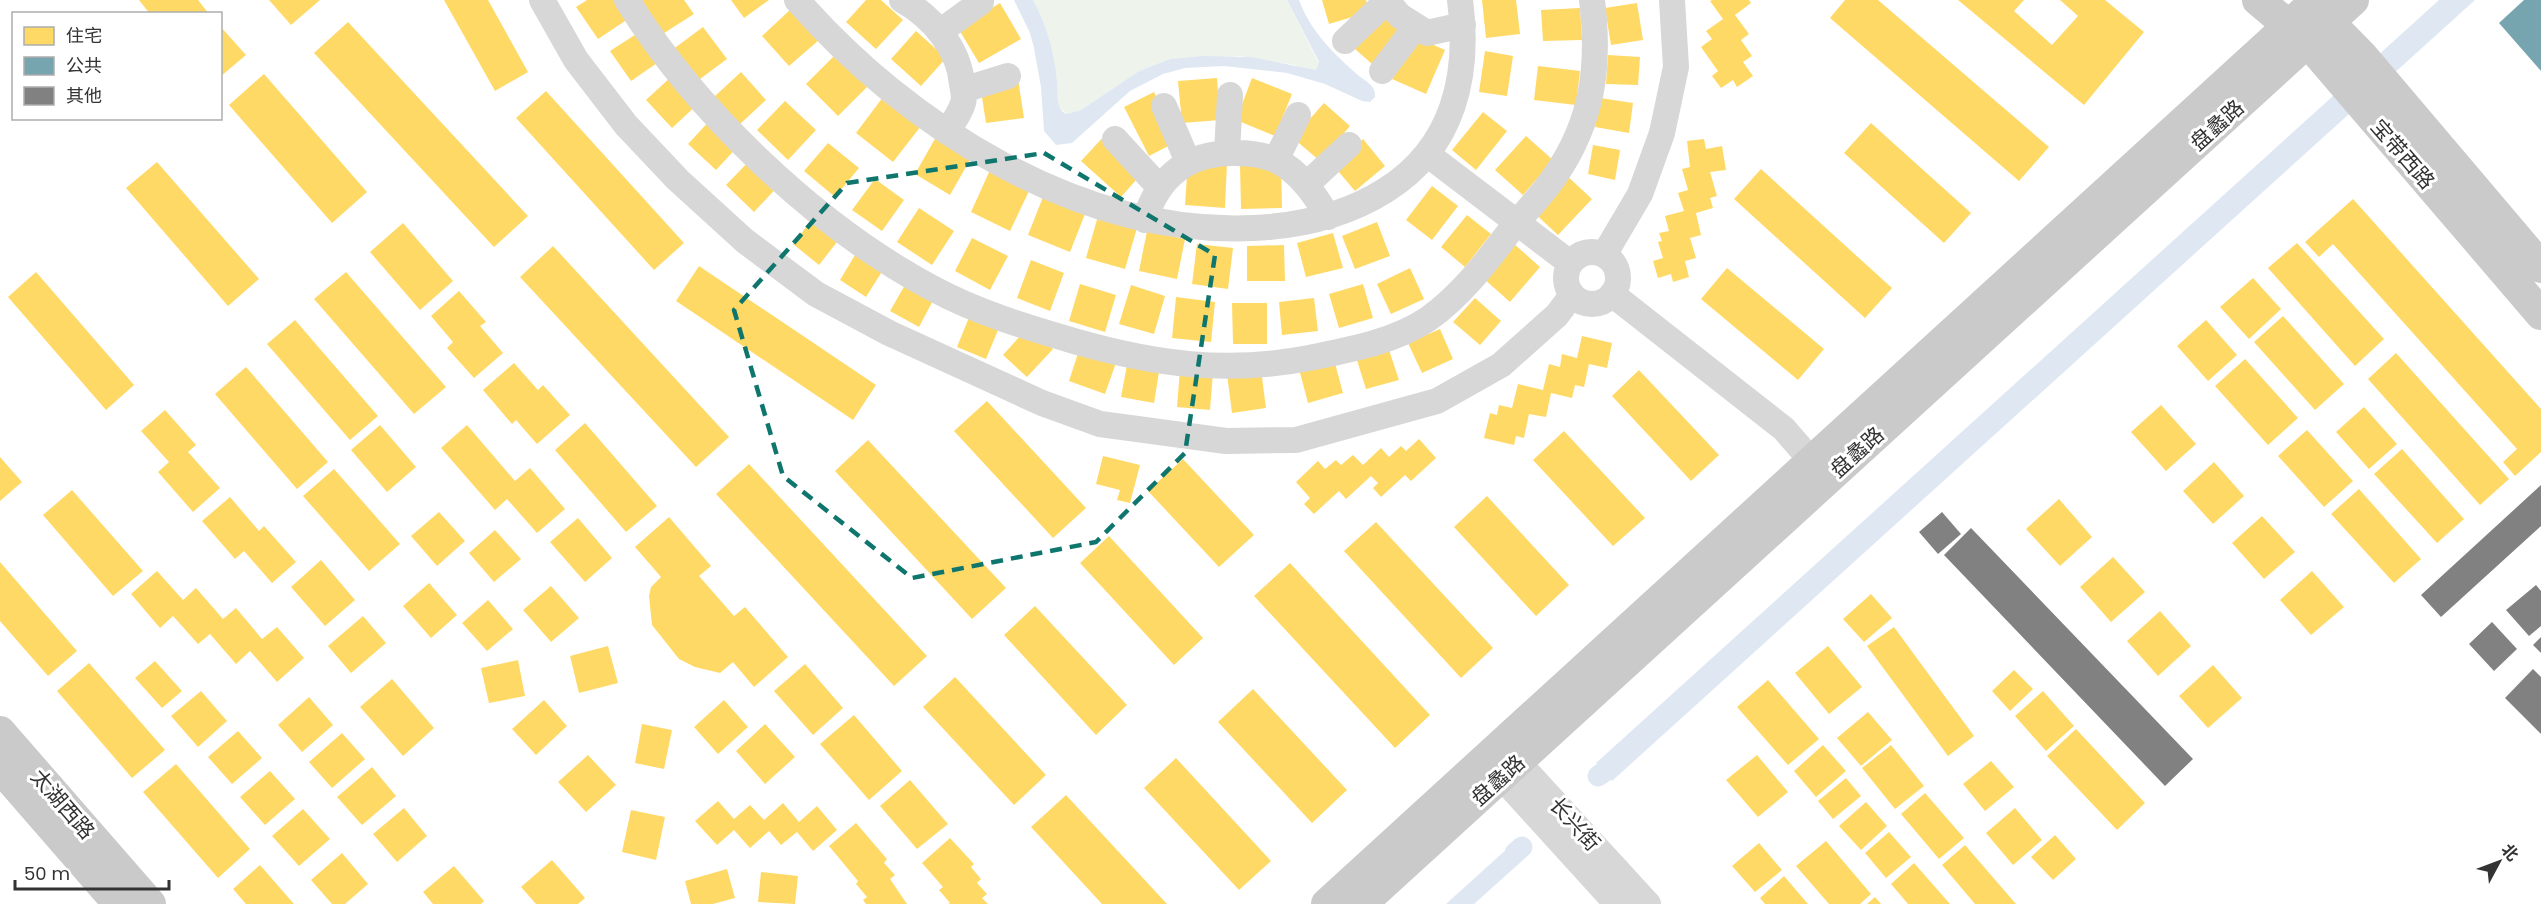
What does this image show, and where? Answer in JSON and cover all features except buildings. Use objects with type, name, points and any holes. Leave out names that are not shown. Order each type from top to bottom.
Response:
[{"type":"main road","name":"宝带西路","points":[[2258,0],[2310,16],[2363,57],[2541,267]]},
{"type":"main road","name":"盘蠡路","points":[[1327,904],[1501,761],[1820,470],[2310,16],[2353,0]]},
{"type":"main road","name":"宝带西路","points":[[2310,16],[2338,79],[2541,314]]},
{"type":"main road","name":"太湖西路","points":[[0,732],[150,904]]},
{"type":"main road","name":"盘蠡路","points":[[1361,904],[1501,761]]},
{"type":"main road","name":"太湖西路","points":[[0,767],[119,904]]},
{"type":"street","points":[[542,0],[576,60],[626,125],[678,180],[745,241],[816,294],[889,333],[1042,403],[1100,424],[1226,441],[1296,440],[1437,401],[1500,365],[1557,315],[1572,295]]},
{"type":"street","points":[[627,0],[671,64],[709,108],[760,160],[843,231],[922,282],[951,297],[1035,330],[1098,348],[1151,360],[1201,367],[1240,368],[1344,351],[1387,338],[1426,320],[1462,290],[1555,177],[1580,135],[1592,94],[1597,42],[1592,0]]},
{"type":"street","points":[[902,0],[919,9],[941,31],[954,55],[964,100],[947,131]]},
{"type":"street","points":[[805,3],[837,46],[926,118],[1029,176],[1082,199],[1145,220],[1222,229],[1266,227],[1328,217],[1365,204],[1404,179],[1438,141],[1458,93],[1465,35],[1462,12],[1427,33],[1400,16],[1386,0],[1345,41]]},
{"type":"street","points":[[1604,255],[1640,194],[1662,133],[1676,67],[1672,0]]},
{"type":"street","points":[[941,31],[981,2]]},
{"type":"street","points":[[1382,71],[1416,26]]},
{"type":"street","points":[[963,90],[1008,76]]},
{"type":"street","points":[[1227,153],[1230,95]]},
{"type":"street","points":[[1164,106],[1188,162]]},
{"type":"street","points":[[1276,160],[1298,115]]},
{"type":"street","points":[[1115,139],[1160,188]]},
{"type":"street","points":[[1306,185],[1349,145]]},
{"type":"street","points":[[1145,220],[1151,200],[1160,188],[1168,178],[1192,158],[1227,153],[1249,153],[1276,160],[1306,185],[1328,217]]},
{"type":"street","points":[[1427,154],[1570,263]]},
{"type":"street","points":[[1589,252],[1604,255],[1616,268],[1617,286],[1606,300],[1588,304],[1572,295],[1566,280],[1570,263],[1575,258],[1589,252]]},
{"type":"street","points":[[1612,294],[1784,429],[1820,470]]},
{"type":"street","name":"长兴街","points":[[1501,761],[1617,904]]},
{"type":"street","name":"长兴街","points":[[1501,761],[1648,904]]},
{"type":"highlighted area","points":[[1044,153],[1215,255],[1185,453],[1096,542],[912,578],[783,476],[734,310],[847,183]]},
{"type":"shaded area","points":[[1014,0],[1033,0],[1038,10],[1052,51],[1059,104],[1066,114],[1081,110],[1139,71],[1170,59],[1204,56],[1251,57],[1316,70],[1319,62],[1287,0],[1299,0],[1304,12],[1324,42],[1370,85],[1375,97],[1370,102],[1362,101],[1325,84],[1287,73],[1224,66],[1185,68],[1163,74],[1130,91],[1072,143],[1056,145],[1044,131],[1041,87],[1034,48],[1030,33]]},
{"type":"shaded area","points":[[1033,0],[1287,0],[1320,66],[1317,70],[1309,71],[1295,65],[1240,56],[1170,59],[1139,71],[1081,110],[1066,114],[1059,106],[1048,38]]},
{"type":"shaded area","points":[[2439,0],[2475,0],[1612,781],[1596,763]]},
{"type":"shaded area","points":[[1509,847],[1522,861],[1474,904],[1446,904]]},
{"type":"waterway","points":[[1598,776],[1604,772]]},
{"type":"waterway","points":[[1515,853],[1522,847]]}]
